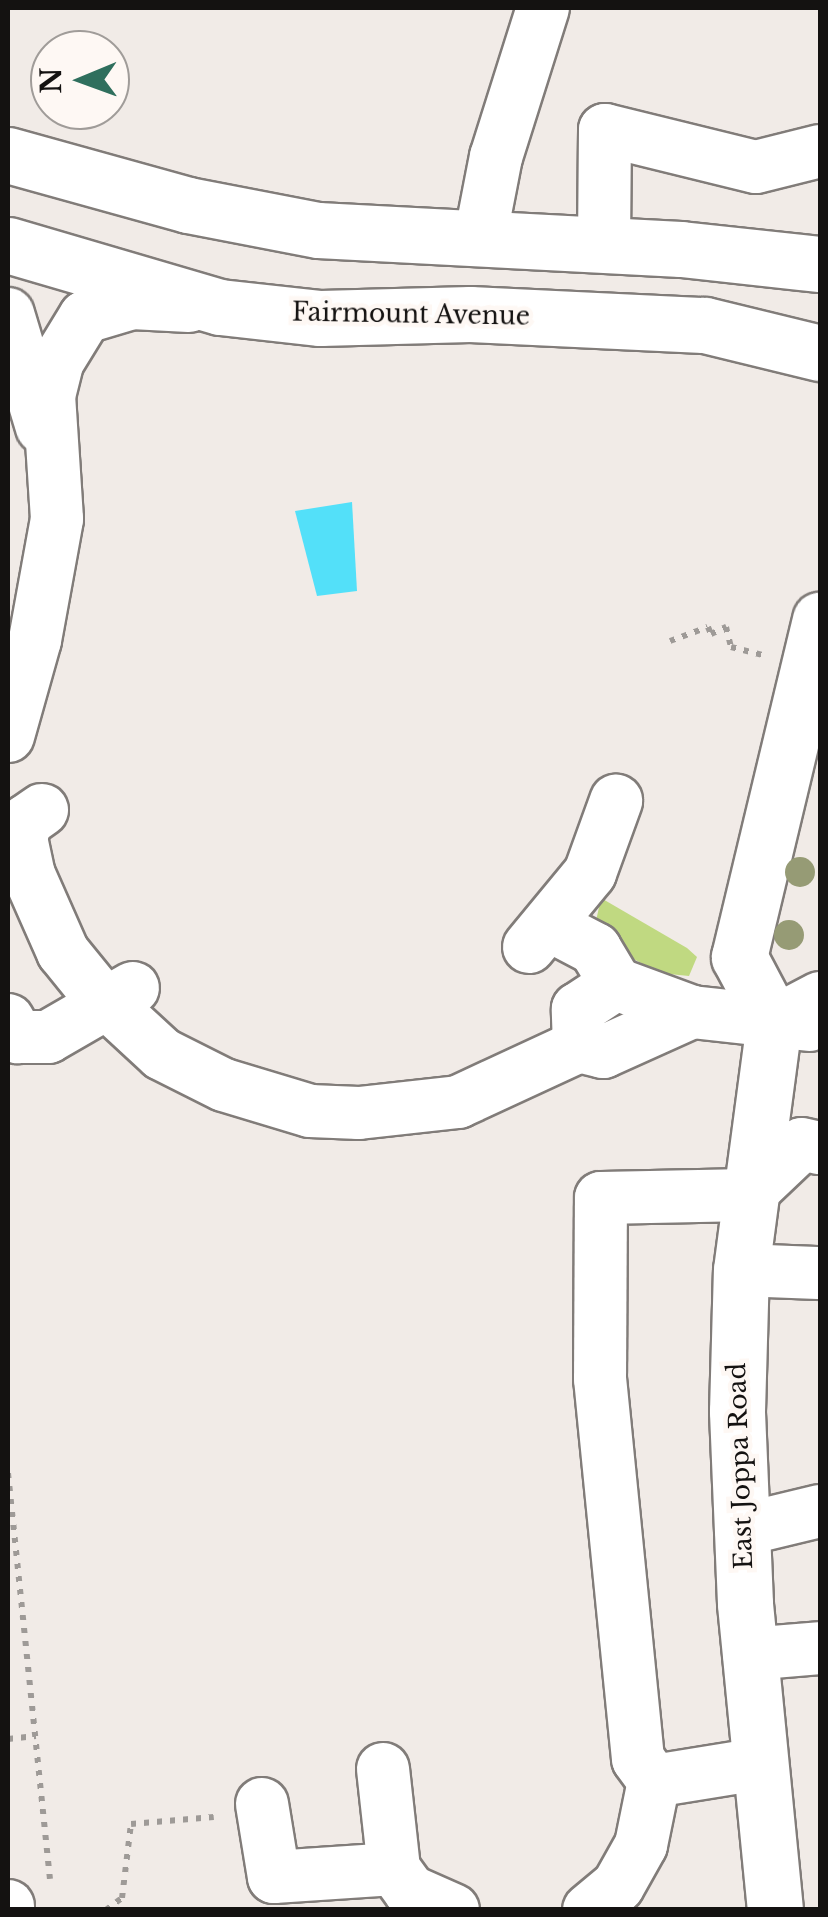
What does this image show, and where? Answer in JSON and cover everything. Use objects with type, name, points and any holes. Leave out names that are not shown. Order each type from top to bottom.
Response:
[{"type":"main road","points":[[8,154],[252,220],[820,264]]},
{"type":"main road","name":"Fairmount Avenue","points":[[8,245],[220,307],[320,318],[470,314],[705,325],[820,353]]},
{"type":"main road","points":[[805,1016],[739,957],[820,620]]},
{"type":"main road","name":"East Joppa Road","points":[[775,1910],[758,1764],[741,1530],[741,1270],[748,1195],[805,1016]]},
{"type":"lane","points":[[480,238],[496,158],[543,8]]},
{"type":"lane","points":[[604,245],[605,130],[756,166],[820,151]]},
{"type":"lane","points":[[8,736],[35,640],[57,520],[49,396],[58,362],[85,317],[132,303],[220,307]]},
{"type":"lane","points":[[8,314],[53,462]]},
{"type":"lane","points":[[616,802],[590,873],[540,937],[595,949],[616,984],[674,1018]]},
{"type":"lane","points":[[42,810],[26,820],[22,838],[29,875],[63,952],[97,994],[162,1054],[224,1085],[310,1111],[359,1113],[458,1102],[565,1041],[578,1009],[616,984]]},
{"type":"lane","points":[[8,1020],[18,1037],[48,1036],[134,988]]},
{"type":"lane","points":[[565,1041],[602,1052],[674,1018],[805,1016]]},
{"type":"lane","points":[[589,1910],[618,1886],[642,1846],[654,1781],[638,1759],[600,1380],[600,1198],[748,1195],[802,1144],[820,1148]]},
{"type":"lane","points":[[741,1270],[820,1273]]},
{"type":"lane","points":[[741,1530],[820,1511]]},
{"type":"lane","points":[[749,1654],[820,1648]]},
{"type":"lane","points":[[654,1781],[758,1764]]},
{"type":"lane","points":[[384,1781],[394,1869],[410,1892],[453,1910]]},
{"type":"lane","points":[[262,1804],[274,1877],[394,1869]]},
{"type":"path","points":[[670,641],[708,626],[711,634],[726,628],[732,647],[758,654]]},
{"type":"path","points":[[8,1473],[36,1736],[22,1902]]},
{"type":"path","points":[[8,1738],[36,1736]]},
{"type":"path","points":[[108,1909],[122,1898],[131,1862],[130,1824],[162,1821]]},
{"type":"green space","points":[[601,898],[687,948],[697,957],[689,976],[659,973],[630,957],[596,921]]},
{"type":"water","points":[[352,502],[357,591],[317,596],[295,511]]}]
